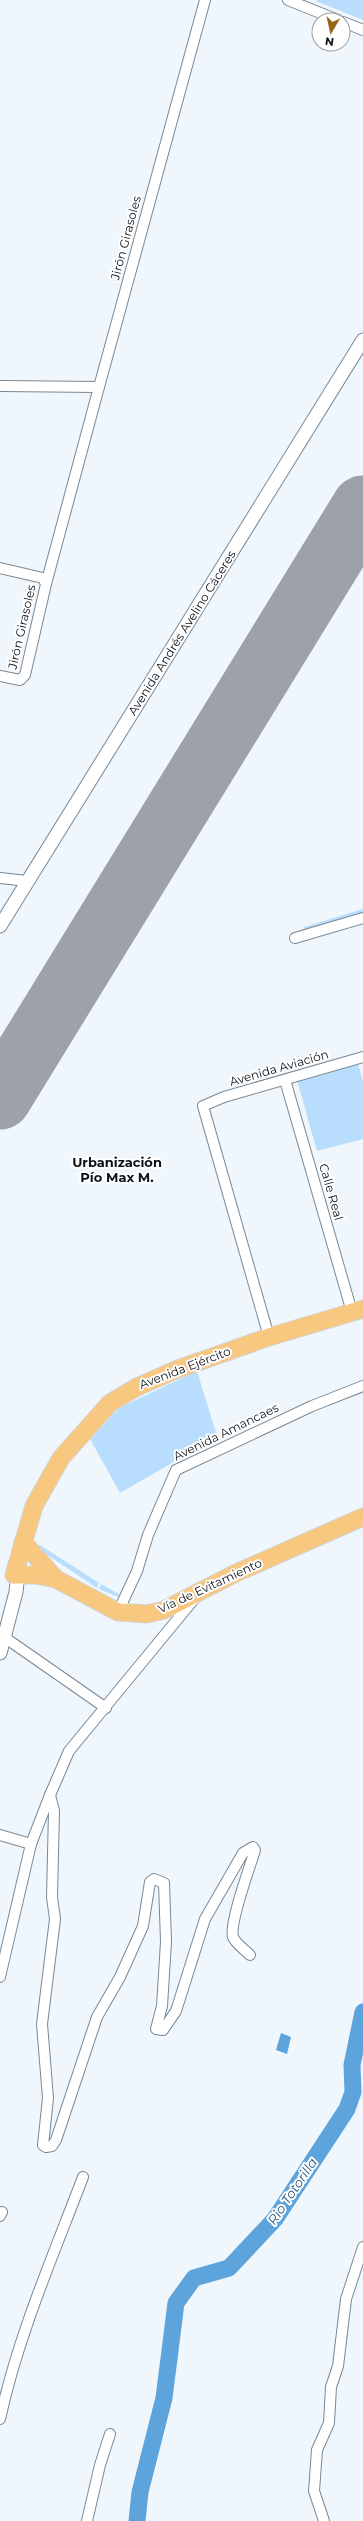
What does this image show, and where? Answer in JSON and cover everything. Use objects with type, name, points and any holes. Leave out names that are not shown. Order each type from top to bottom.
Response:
[{"type":"highway","name":"Avenida Ejército","points":[[14,1576],[34,1506],[61,1458],[110,1403],[137,1387],[178,1369],[269,1337],[357,1310]]},
{"type":"highway","name":"Vía de Evitamiento","points":[[14,1576],[36,1575],[56,1579],[118,1612],[147,1614],[164,1610],[236,1574],[363,1517]]},
{"type":"highway","name":"Vía de Evitamiento","points":[[23,1542],[56,1579]]},
{"type":"street","name":"Jirón Girasoles","points":[[0,676],[20,680],[26,675],[46,584],[205,0]]},
{"type":"street","points":[[288,0],[318,12]]},
{"type":"street","points":[[351,25],[363,30]]},
{"type":"street","name":"Avenida Andrés Avelino Cáceres","points":[[0,926],[363,340]]},
{"type":"street","points":[[0,386],[99,387]]},
{"type":"street","name":"Jirón Girasoles","points":[[0,568],[43,578],[46,584]]},
{"type":"street","points":[[0,878],[27,881]]},
{"type":"street","points":[[295,938],[363,918]]},
{"type":"street","name":"Avenida Aviación","points":[[269,1337],[203,1106],[224,1098],[363,1057]]},
{"type":"street","name":"Calle Real","points":[[285,1080],[357,1310]]},
{"type":"street","name":"Avenida Amancaes","points":[[118,1612],[137,1571],[148,1535],[176,1470],[312,1406],[363,1386]]},
{"type":"street","name":"Avenida Ejército","points":[[0,1620],[10,1583],[14,1576]]},
{"type":"street","name":"Avenida Ejército","points":[[0,1654],[16,1592],[17,1582],[14,1576]]},
{"type":"street","points":[[0,1977],[31,1844],[69,1751],[106,1708],[198,1593]]},
{"type":"street","points":[[4,1637],[106,1708]]},
{"type":"street","points":[[50,1796],[54,1811],[52,1898],[55,1919],[42,2024],[48,2098],[43,2145],[46,2147],[52,2146],[56,2140],[97,2017],[120,1977],[143,1926],[150,1882],[154,1879],[159,1879],[164,1883],[167,1918],[162,2006],[156,2029],[163,2030],[176,2011],[205,1919],[243,1853],[253,1847],[255,1850],[237,1911],[233,1934],[234,1938],[250,1955]]},
{"type":"street","points":[[0,1835],[31,1844]]},
{"type":"street","points":[[0,2419],[7,2388],[36,2301],[83,2177]]},
{"type":"street","points":[[324,2521],[314,2491],[317,2450],[329,2423],[331,2387],[338,2366],[346,2299],[363,2247]]},
{"type":"street","points":[[87,2521],[100,2465],[110,2434]]},
{"type":"shaded area","points":[[363,0],[363,20],[351,15],[351,12],[343,12],[316,1]]},
{"type":"shaded area","points":[[363,909],[363,915],[303,933],[304,927]]},
{"type":"shaded area","points":[[358,1063],[363,1082],[363,1139],[317,1151],[297,1080]]},
{"type":"shaded area","points":[[197,1371],[218,1439],[217,1437],[120,1493],[90,1439],[119,1408]]},
{"type":"shaded area","points":[[40,1545],[99,1583],[97,1588],[34,1546]]},
{"type":"shaded area","points":[[101,1584],[119,1594],[118,1597],[99,1589]]},
{"type":"water","points":[[281,2033],[291,2037],[287,2054],[276,2050]]},
{"type":"waterway","name":"Rio Totorilla","points":[[137,2521],[140,2492],[164,2398],[176,2303],[194,2278],[229,2268],[275,2219],[347,2109],[353,2092],[352,2065],[363,2012]]},
{"type":"runway","points":[[0,1098],[363,507]]},
{"type":"district","name":"Urbanización Pío Max M.","points":[[117,1170]]}]
